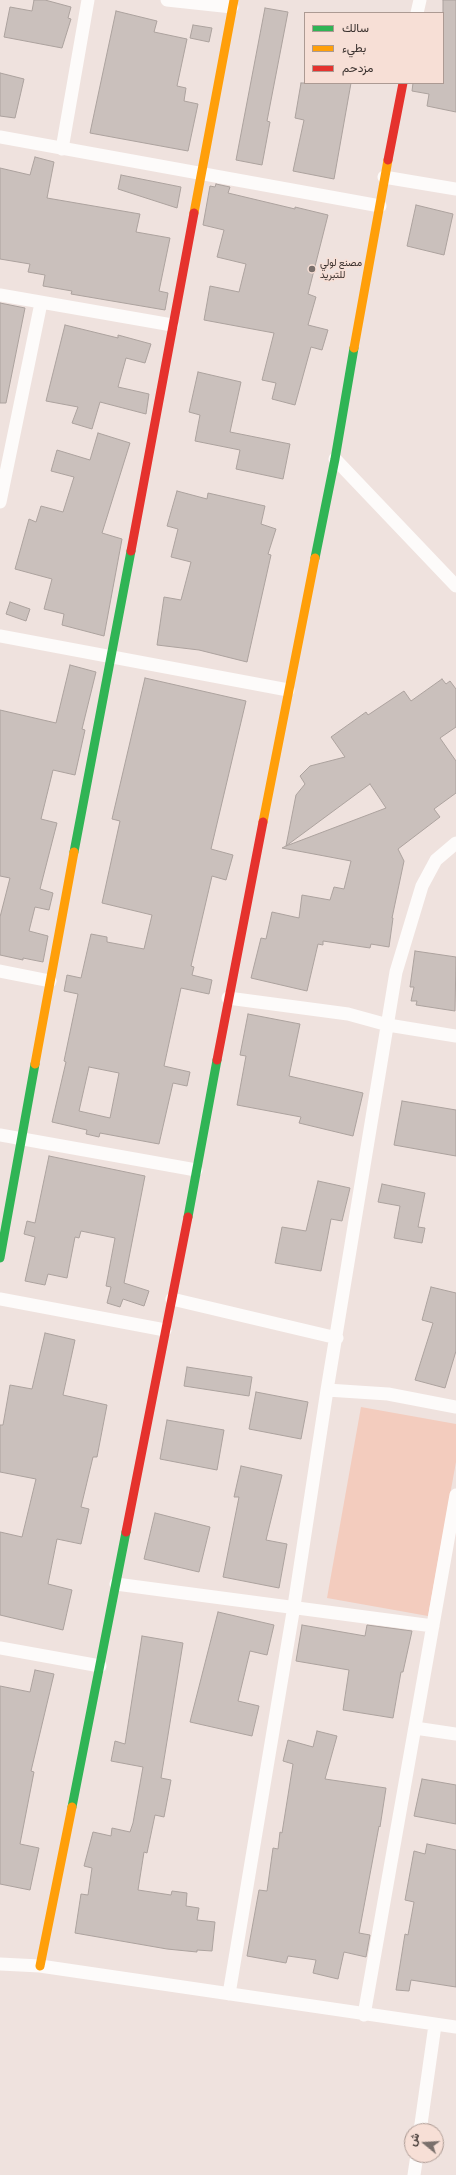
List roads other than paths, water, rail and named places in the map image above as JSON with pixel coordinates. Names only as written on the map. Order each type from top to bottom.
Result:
[{"type":"street","points":[[62,149],[88,0]]},
{"type":"street","points":[[0,1258],[110,657],[233,4],[167,0]]},
{"type":"street","points":[[417,12],[420,0]]},
{"type":"street","points":[[40,1966],[172,1299],[228,998],[288,690],[335,459],[384,177],[403,84]]},
{"type":"street","points":[[0,137],[201,172],[380,206]]},
{"type":"street","points":[[384,177],[456,189]]},
{"type":"street","points":[[0,295],[172,325]]},
{"type":"street","points":[[0,502],[41,303]]},
{"type":"street","points":[[335,459],[456,586]]},
{"type":"street","points":[[0,636],[288,690]]},
{"type":"street","points":[[229,1994],[294,1606],[327,1390],[337,1338],[396,972],[422,886],[436,860],[456,843]]},
{"type":"street","points":[[0,971],[50,981]]},
{"type":"street","points":[[228,998],[348,1014],[388,1025],[456,1036]]},
{"type":"street","points":[[0,1135],[196,1170]]},
{"type":"street","points":[[0,1299],[165,1330]]},
{"type":"street","points":[[172,1299],[337,1338]]},
{"type":"street","points":[[327,1390],[388,1394],[456,1407]]},
{"type":"street","points":[[364,2015],[456,1495]]},
{"type":"street","points":[[116,1584],[294,1606],[433,1626]]},
{"type":"street","points":[[0,1648],[100,1666]]},
{"type":"street","points":[[415,1728],[456,1734]]},
{"type":"street","points":[[0,1964],[40,1966],[364,2015],[456,2027]]},
{"type":"street","points":[[421,2123],[435,2025]]},
{"type":"street","points":[[414,2175],[416,2163]]},
{"type":"place","name":"مصنع لولي للتبريد","points":[[312,269]]}]
